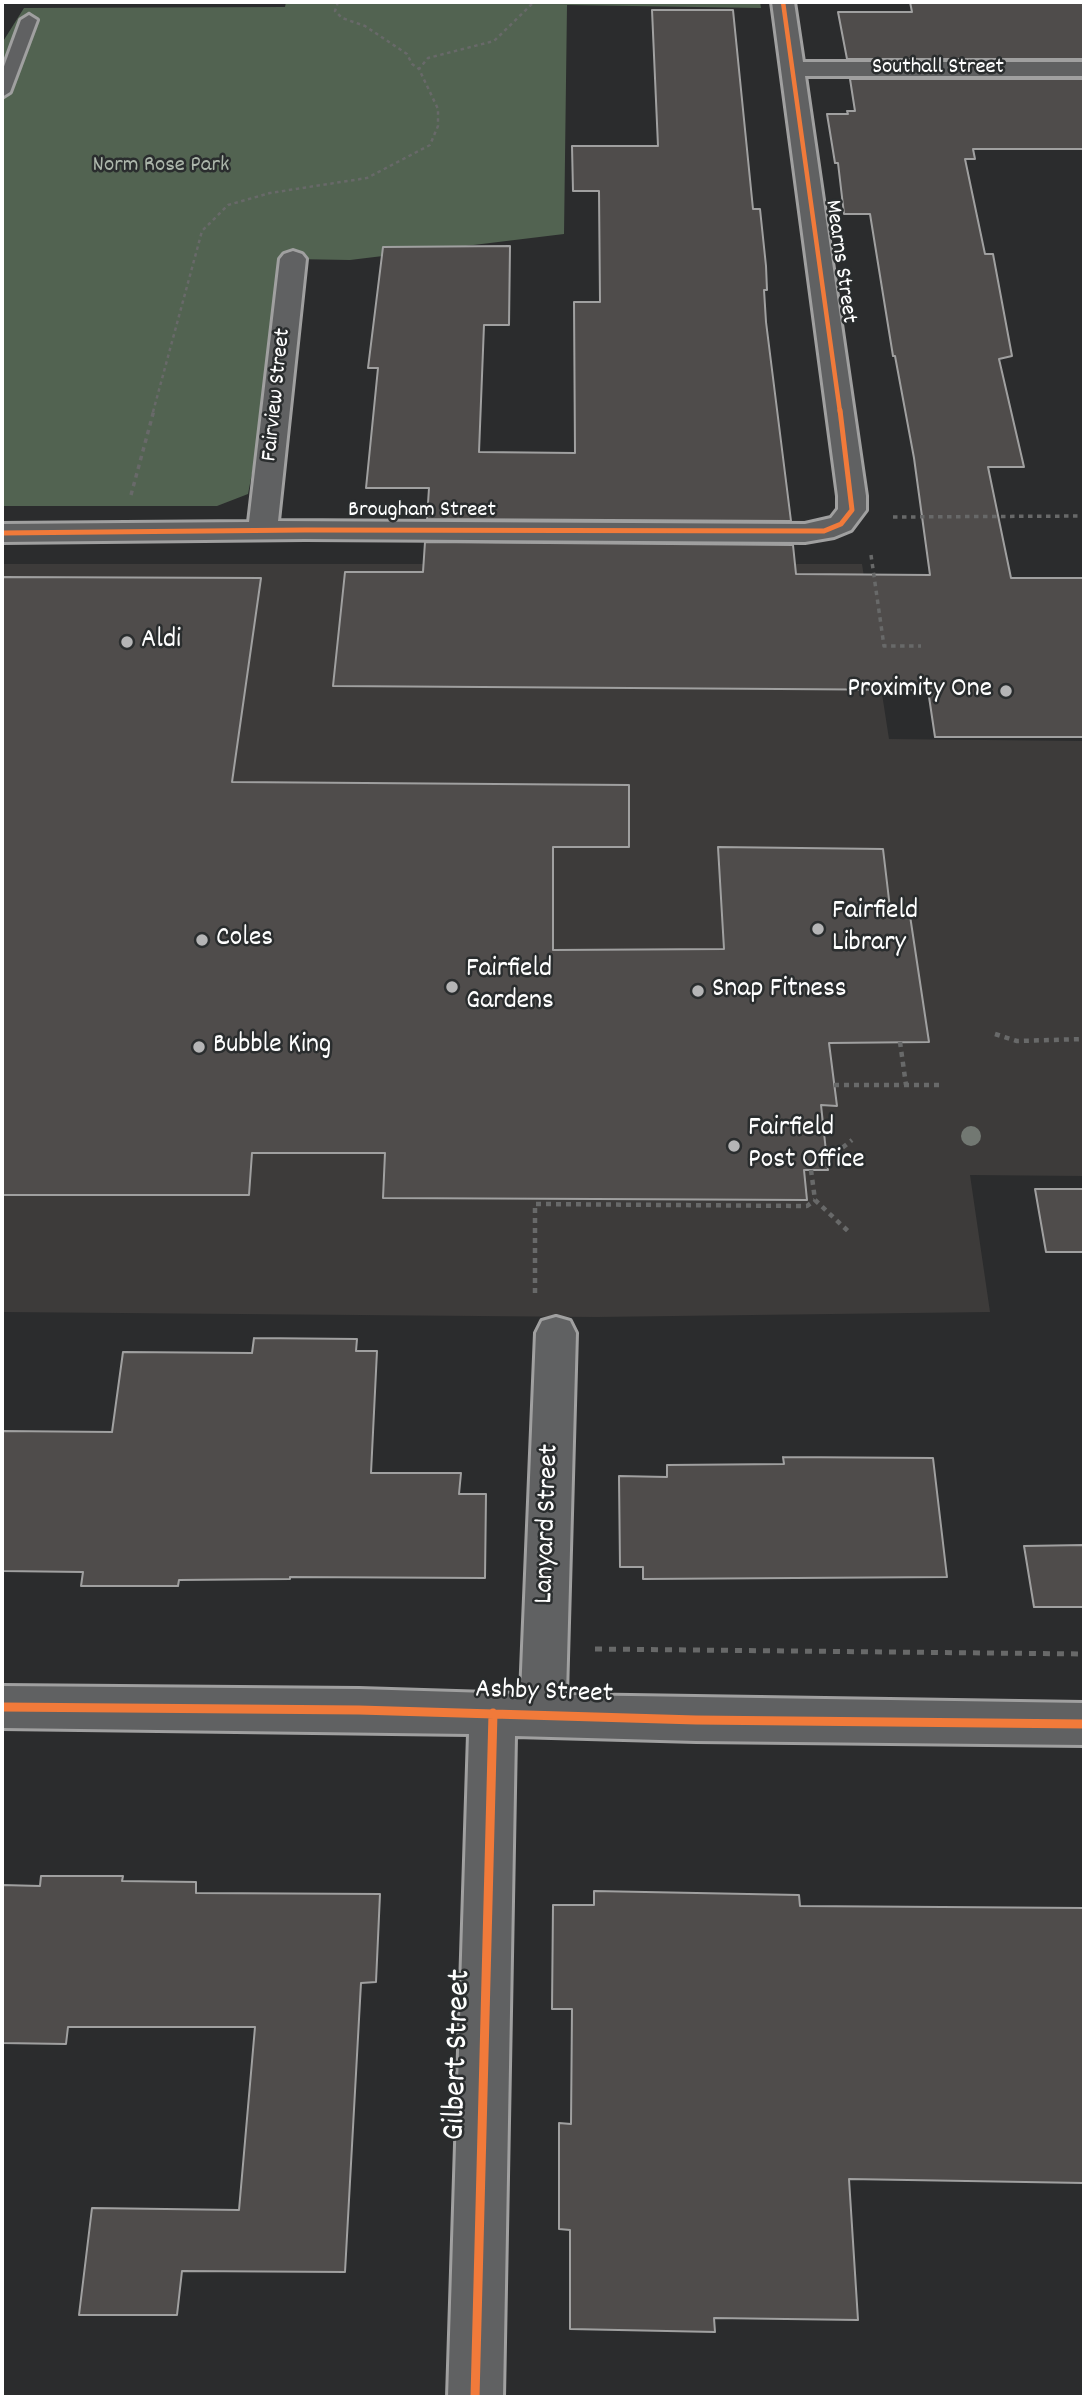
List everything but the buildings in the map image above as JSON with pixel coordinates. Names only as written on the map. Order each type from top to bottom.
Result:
[{"type":"street","name":"Mearns Street","points":[[783,2],[852,496],[852,510],[841,524]]},
{"type":"street","name":"Southall Street","points":[[793,69],[1084,69]]},
{"type":"street","name":"Fairview Street","points":[[262,531],[293,259]]},
{"type":"street","name":"Brougham Street","points":[[2,533],[805,533],[824,531],[841,524]]},
{"type":"street","name":"Lanyard Street","points":[[543,1715],[556,1333]]},
{"type":"street","name":"Ashby Street","points":[[2,1707],[1084,1724]]},
{"type":"street","name":"Gilbert Street","points":[[475,2397],[493,1713]]},
{"type":"lane","points":[[2,92],[29,20]]},
{"type":"path","points":[[338,2],[335,11],[342,18],[365,26],[407,54],[412,64],[419,69]]},
{"type":"path","points":[[893,517],[1084,516]]},
{"type":"path","points":[[871,555],[884,646],[921,646]]},
{"type":"path","points":[[995,1034],[1017,1041],[1084,1039]]},
{"type":"path","points":[[900,1042],[906,1085]]},
{"type":"path","points":[[834,1086],[940,1085]]},
{"type":"path","points":[[827,1160],[852,1140]]},
{"type":"path","points":[[810,1170],[815,1200],[850,1233]]},
{"type":"path","points":[[534,1277],[535,1204],[807,1206],[815,1200]]},
{"type":"path","points":[[588,1649],[1084,1654]]},
{"type":"shaded area","points":[[2,564],[862,564],[889,739],[1084,741],[1084,1176],[970,1175],[990,1312],[596,1317],[2,1312]]},
{"type":"green space","name":"Norm Rose Park","points":[[286,2],[760,2],[761,8],[567,5],[564,234],[350,260],[293,259],[248,494],[217,506],[2,506],[2,43],[24,8],[285,7]]},
{"type":"cycle path","points":[[2,533],[305,530],[805,533],[824,531],[841,524],[852,510],[852,496],[783,2]]},
{"type":"cycle path","points":[[2,1707],[359,1710],[696,1720],[1084,1724]]},
{"type":"cycle path","points":[[475,2397],[493,1713]]},
{"type":"place","name":"Aldi","points":[[127,642]]},
{"type":"place","name":"Proximity One","points":[[1006,691]]},
{"type":"place","name":"Fairfield Library","points":[[818,929]]},
{"type":"place","name":"Coles","points":[[202,940]]},
{"type":"place","name":"Fairfield Gardens","points":[[452,987]]},
{"type":"place","name":"Snap Fitness","points":[[698,991]]},
{"type":"place","name":"Bubble King","points":[[199,1047]]},
{"type":"place","name":"Fairfield Post Office","points":[[734,1146]]}]
